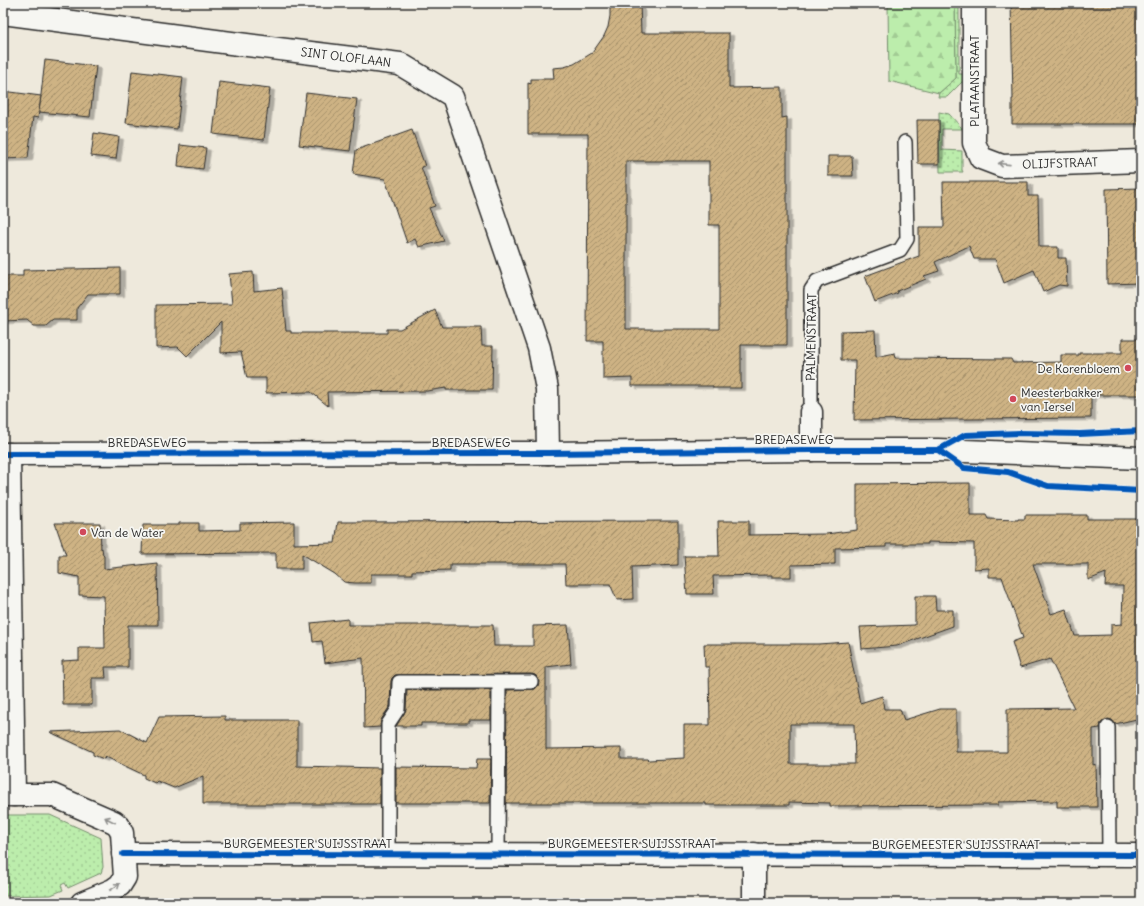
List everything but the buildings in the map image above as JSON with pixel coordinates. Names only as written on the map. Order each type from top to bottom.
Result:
[{"type":"street","name":"PLATAANSTRAAT","points":[[974,3],[974,143],[981,158]]},
{"type":"street","name":"SINT OLOFLAAN","points":[[3,13],[400,64],[453,96],[539,348],[547,389],[548,453]]},
{"type":"street","name":"OLIJFSTRAAT","points":[[981,158],[1002,166],[1141,160]]},
{"type":"street","name":"PALMENSTRAAT","points":[[811,412],[811,450]]},
{"type":"street","name":"BREDASEWEG","points":[[6,454],[548,453],[938,450],[1141,458]]},
{"type":"street","points":[[6,454],[8,795],[52,795],[114,822],[119,826],[122,833],[125,877],[120,885],[113,890],[82,903]]},
{"type":"street","name":"BURGEMEESTER SUIJSSTRAAT","points":[[123,854],[1141,855]]},
{"type":"street","points":[[754,854],[754,903]]},
{"type":"lane","name":"PALMENSTRAAT","points":[[811,412],[811,290],[817,281],[900,250],[907,239],[905,142]]},
{"type":"lane","points":[[388,854],[388,724],[398,709],[399,682],[531,682]]},
{"type":"lane","points":[[498,854],[499,683]]},
{"type":"lane","points":[[1108,727],[1109,855]]},
{"type":"green space","points":[[888,3],[955,3],[956,78],[939,93],[889,81]]},
{"type":"green space","points":[[955,3],[959,3],[959,74],[968,74],[968,76],[947,97],[938,97],[939,93],[956,78]]},
{"type":"green space","points":[[939,112],[949,114],[962,129],[942,129],[942,150],[962,151],[963,172],[940,172]]},
{"type":"green space","points":[[3,815],[50,815],[101,838],[103,867],[101,873],[68,888],[65,883],[61,885],[63,890],[51,895],[3,896]]},
{"type":"cycle path","points":[[3,454],[548,453],[938,450],[965,435],[1020,433],[1080,434],[1141,431]]},
{"type":"cycle path","points":[[938,450],[964,468],[1008,472],[1048,486],[1141,491]]},
{"type":"cycle path","points":[[123,854],[1141,855]]},
{"type":"place","name":"De Korenbloem","points":[[1128,368]]},
{"type":"place","name":"Meesterbakker van Iersel","points":[[1013,399]]},
{"type":"place","name":"Van de Water","points":[[83,532]]}]
